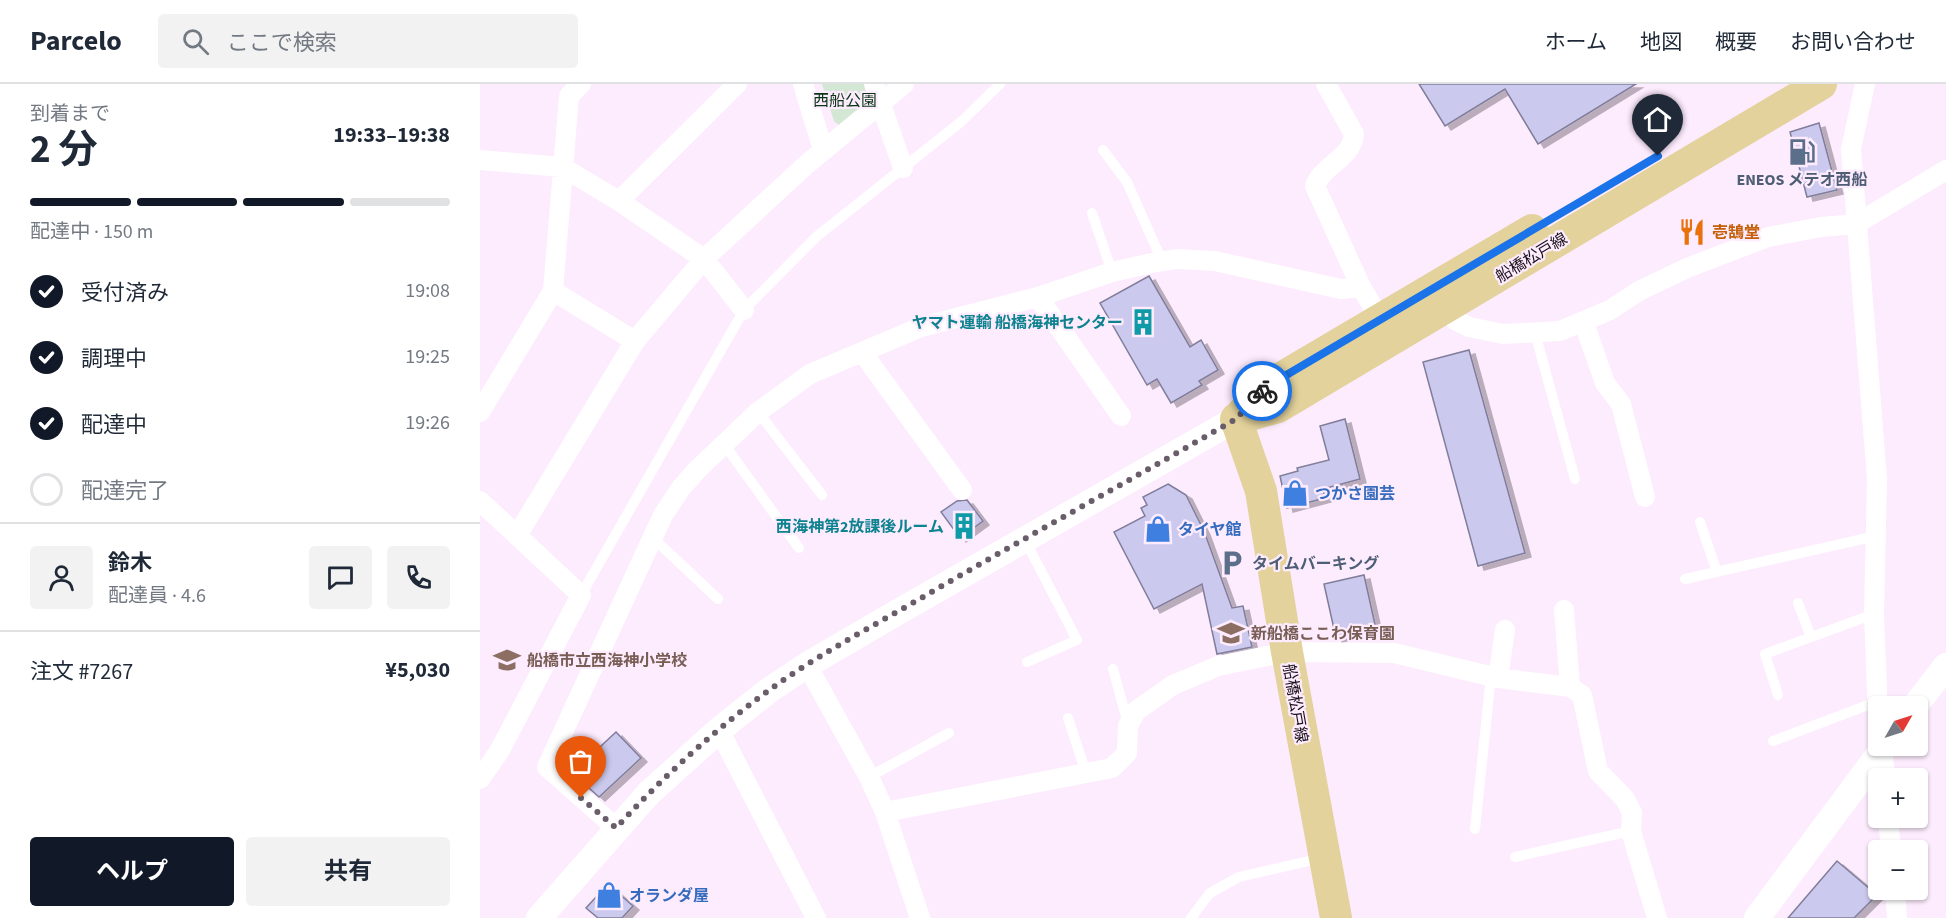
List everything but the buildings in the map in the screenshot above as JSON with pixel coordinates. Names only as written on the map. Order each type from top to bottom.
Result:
[{"type":"main road","name":"船橋松戸線","points":[[1236,419],[1266,387],[1780,84]]},
{"type":"main road","name":"船橋松戸線","points":[[1236,419],[1278,407],[1821,84]]},
{"type":"main road","name":"船橋松戸線","points":[[1236,419],[1261,491],[1287,652],[1336,918]]},
{"type":"street","points":[[480,412],[553,291],[569,96],[581,84]]},
{"type":"street","points":[[619,201],[737,84]]},
{"type":"street","points":[[803,84],[824,150]]},
{"type":"street","points":[[874,84],[903,168]]},
{"type":"street","points":[[518,534],[635,341],[704,259],[824,150],[904,84]]},
{"type":"street","points":[[1326,84],[1354,134],[1353,142],[1347,153],[1319,176],[1315,186],[1361,287],[1380,319]]},
{"type":"street","points":[[1865,84],[1851,149],[1877,480],[1874,614],[1877,696]]},
{"type":"street","points":[[480,160],[562,167],[619,201],[704,259],[744,310]]},
{"type":"street","points":[[1447,306],[1455,320],[1469,327],[1503,334],[1560,332],[1610,310],[1639,291],[1687,268],[1768,237],[1821,227],[1856,224],[1946,170]]},
{"type":"street","points":[[616,828],[547,767],[663,514],[681,488],[724,444],[758,412],[810,374],[921,327],[1038,297],[1112,273],[1162,261],[1177,259],[1215,261],[1341,289],[1361,287]]},
{"type":"street","points":[[553,291],[635,341]]},
{"type":"street","points":[[1038,297],[1121,416]]},
{"type":"street","points":[[1584,323],[1605,383],[1621,404],[1644,497]]},
{"type":"street","points":[[862,352],[962,490]]},
{"type":"street","points":[[539,918],[649,793],[719,730],[768,691],[807,665],[1236,419]]},
{"type":"street","points":[[480,501],[581,595],[500,750],[480,779]]},
{"type":"street","points":[[1564,610],[1570,687]]},
{"type":"street","points":[[1495,677],[1506,630]]},
{"type":"street","points":[[885,812],[1112,768],[1127,753],[1128,726],[1136,711],[1173,686],[1218,666],[1287,652],[1394,653],[1495,677],[1570,687],[1582,695],[1598,771],[1625,799],[1632,813],[1631,831],[1657,918]]},
{"type":"street","points":[[807,665],[869,777],[885,812],[920,918]]},
{"type":"street","points":[[1923,696],[1946,666]]},
{"type":"street","points":[[719,730],[816,918]]},
{"type":"street","points":[[1757,918],[1876,756]]},
{"type":"street","points":[[1896,900],[1897,918]]},
{"type":"lane","points":[[581,595],[744,310],[816,237],[962,121],[1000,84]]},
{"type":"lane","points":[[1103,150],[1127,182],[1162,261]]},
{"type":"lane","points":[[1092,213],[1112,273]]},
{"type":"lane","points":[[1535,333],[1575,479]]},
{"type":"lane","points":[[758,412],[822,495]]},
{"type":"lane","points":[[724,444],[799,548]]},
{"type":"lane","points":[[1700,522],[1717,572]]},
{"type":"lane","points":[[1685,579],[1876,536]]},
{"type":"lane","points":[[652,537],[718,599]]},
{"type":"lane","points":[[1024,539],[1077,640],[1027,663]]},
{"type":"lane","points":[[1798,603],[1811,637]]},
{"type":"lane","points":[[1778,695],[1765,654],[1874,614]]},
{"type":"lane","points":[[1113,669],[1128,726]]},
{"type":"lane","points":[[1475,829],[1495,677]]},
{"type":"lane","points":[[1773,741],[1868,713]]},
{"type":"lane","points":[[1068,718],[1086,773]]},
{"type":"lane","points":[[869,777],[949,733]]},
{"type":"lane","points":[[1515,857],[1631,831]]},
{"type":"lane","points":[[1191,918],[1210,893],[1239,877],[1324,857]]},
{"type":"green space","name":"西船公園","points":[[822,84],[868,84],[869,98],[858,113],[840,126],[834,121]]},
{"type":"way so far","points":[[581,798],[616,828],[680,763],[768,691],[807,665],[898,612],[1236,419],[1262,391]]},
{"type":"place","name":"ENEOS メテオ西船","points":[[1802,152]]},
{"type":"place","name":"壱鵠堂","points":[[1692,232]]},
{"type":"place","name":"ヤマト運輸 船橋海神センター","points":[[1143,322]]},
{"type":"place","name":"つかさ園芸","points":[[1295,493]]},
{"type":"place","name":"西海神第2放課後ルーム","points":[[964,526]]},
{"type":"place","name":"タイヤ館","points":[[1158,529]]},
{"type":"place","name":"タイムバーキング","points":[[1232,563]]},
{"type":"place","name":"新船橋ここわ保育園","points":[[1231,633]]},
{"type":"place","name":"船橋市立西海神小学校","points":[[507,660]]},
{"type":"place","name":"オランダ屋","points":[[609,895]]},
{"type":"route","points":[[1262,391],[1361,330],[1658,156]]}]
